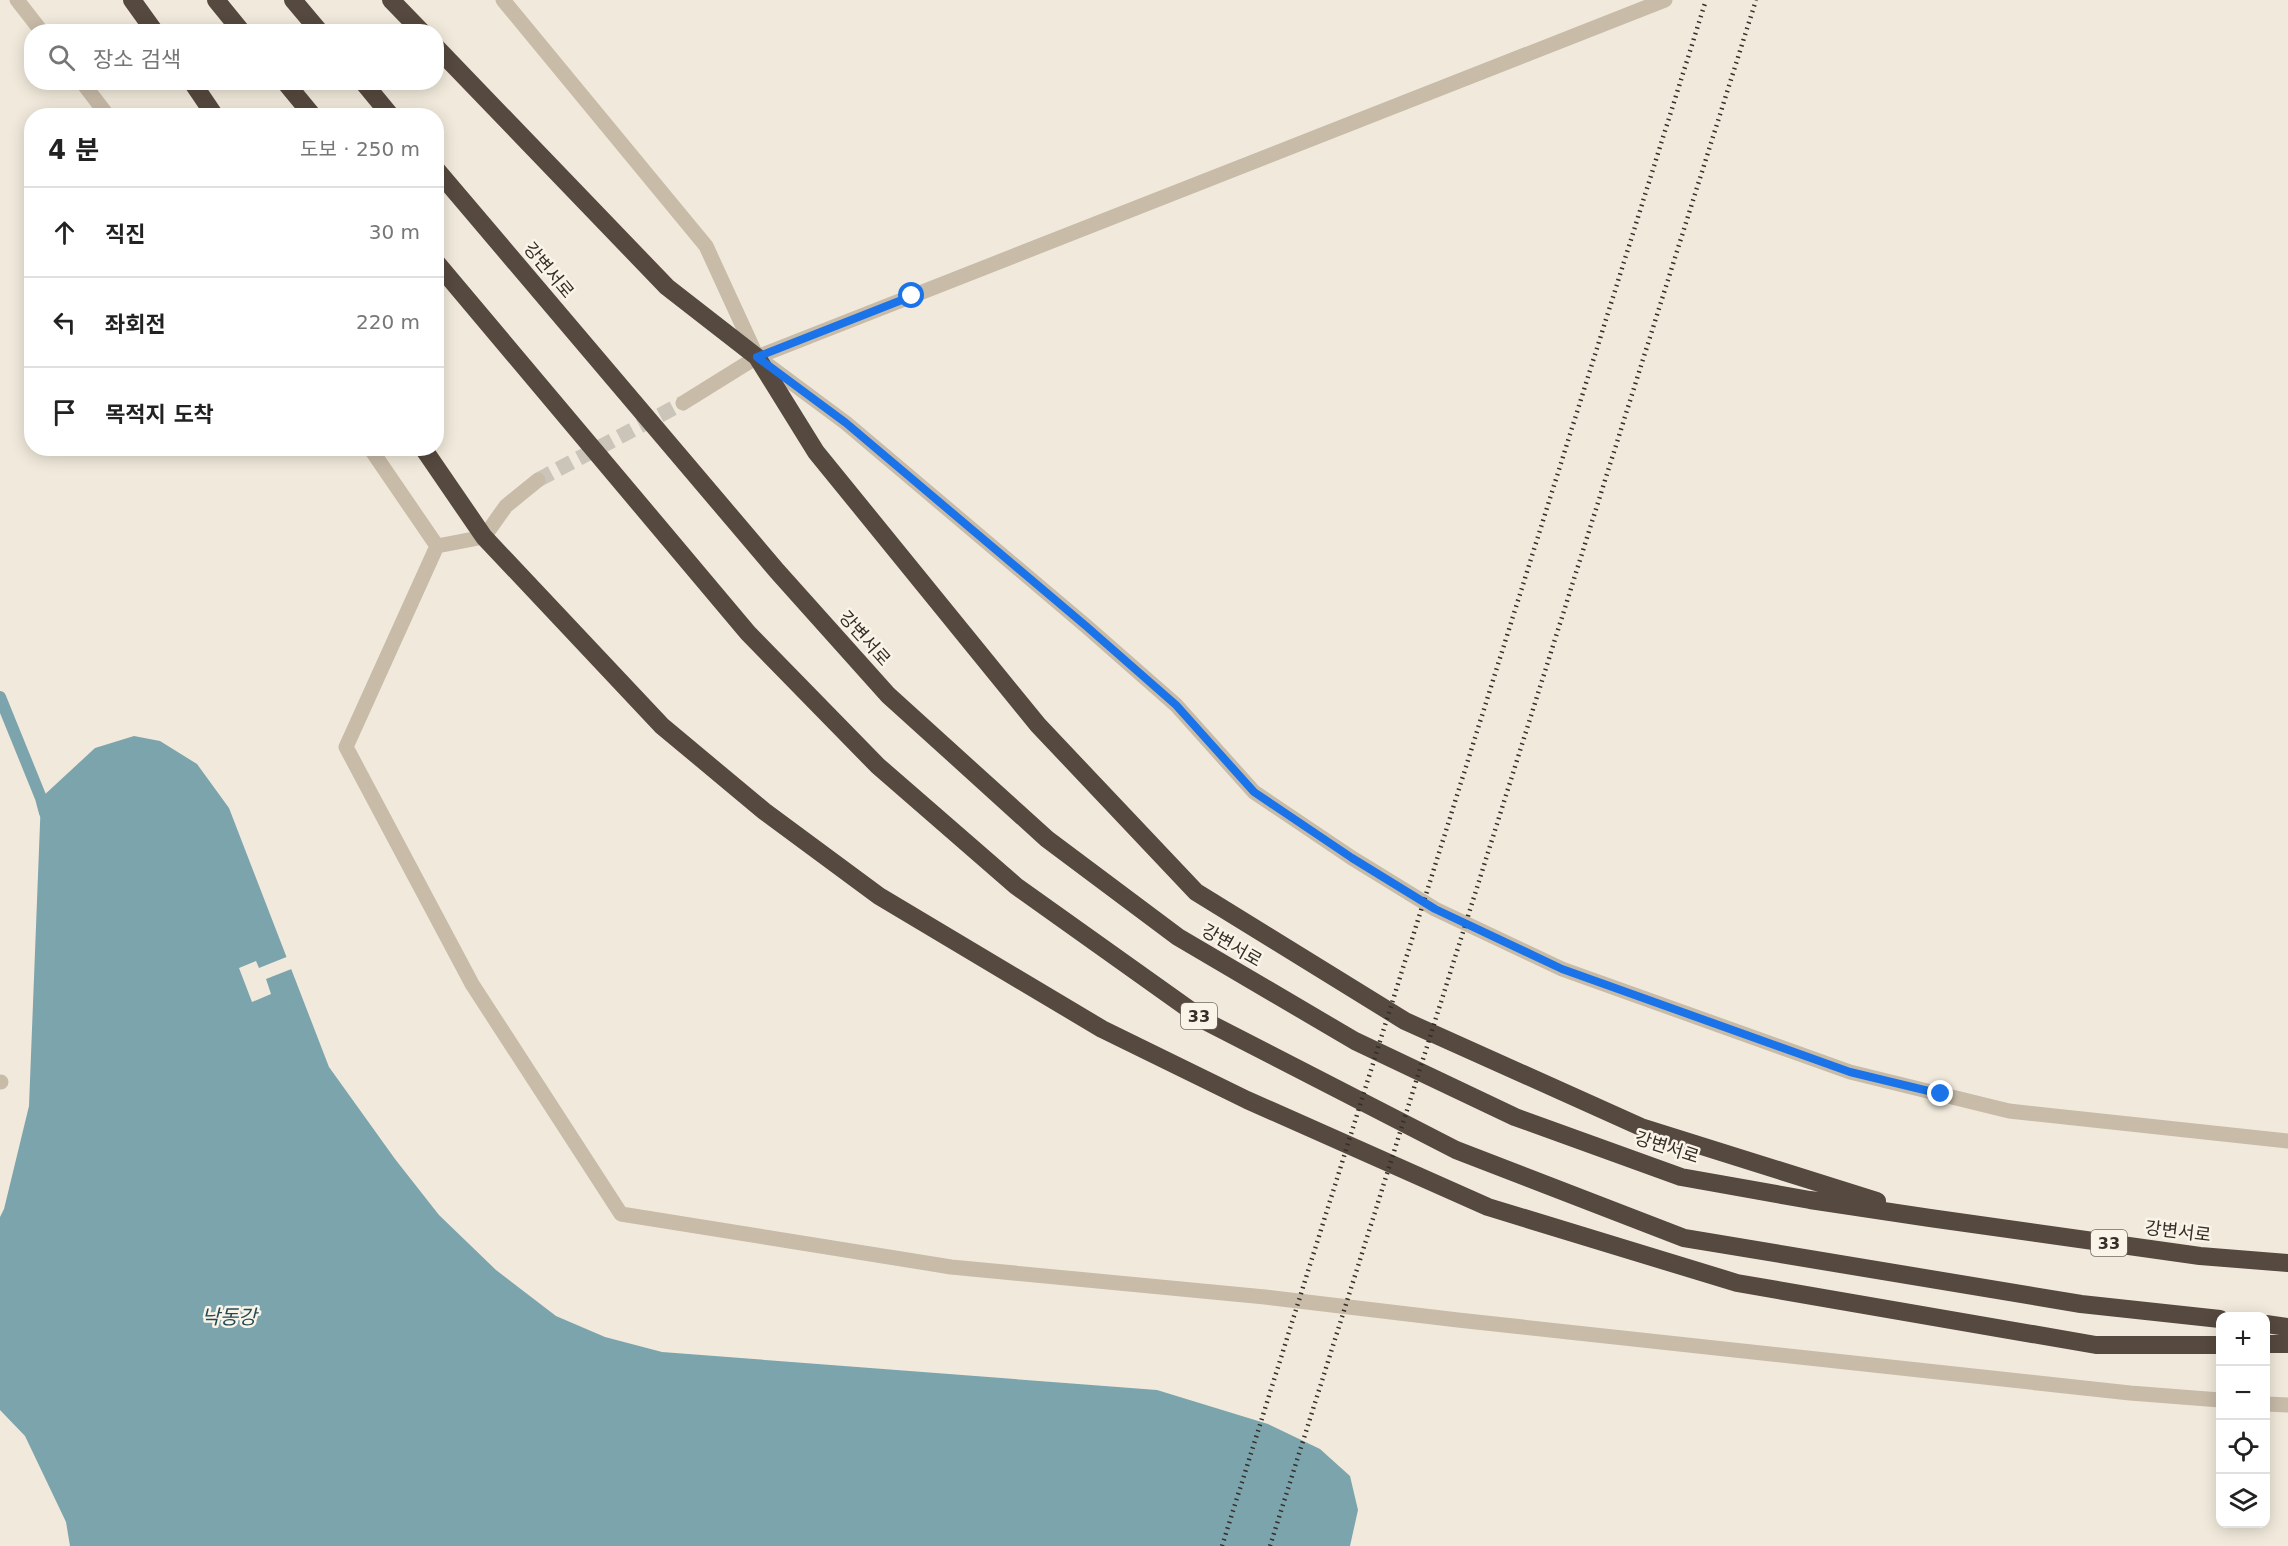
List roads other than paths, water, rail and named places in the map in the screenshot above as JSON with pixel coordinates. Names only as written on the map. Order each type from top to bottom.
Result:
[{"type":"highway","points":[[132,0],[149,24]]},
{"type":"highway","points":[[216,0],[236,24]]},
{"type":"highway","points":[[293,0],[313,24]]},
{"type":"highway","points":[[391,0],[414,24]]},
{"type":"highway","points":[[444,55],[667,287],[757,357],[816,452],[1038,725],[1196,892],[1405,1022],[1641,1127],[1930,1218]]},
{"type":"highway","points":[[197,90],[210,108]]},
{"type":"highway","points":[[292,90],[306,108]]},
{"type":"highway","points":[[370,90],[384,108]]},
{"type":"highway","name":"강변서로","points":[[444,178],[777,572],[888,695],[1047,838],[1178,937],[1355,1041],[1515,1117],[1681,1177],[1930,1218],[2200,1256],[2288,1263]]},
{"type":"highway","name":"33","points":[[444,272],[748,633],[878,766],[1016,886],[1207,1022],[1456,1150],[1684,1238],[2081,1304],[2216,1319]]},
{"type":"highway","points":[[428,456],[484,537],[662,726],[764,811],[879,896],[1102,1029],[1246,1100],[1488,1207],[1737,1283],[2096,1345],[2216,1345]]},
{"type":"highway","points":[[2270,1325],[2288,1327]]},
{"type":"highway","points":[[2270,1344],[2288,1344]]},
{"type":"street","points":[[17,0],[36,24]]},
{"type":"street","points":[[503,0],[706,246],[757,357],[846,423],[1086,626],[1176,705],[1254,792],[1352,858],[1435,909],[1562,969],[1850,1072],[2009,1111],[2288,1141]]},
{"type":"street","points":[[683,403],[757,357],[1665,0]]},
{"type":"street","points":[[88,90],[102,108]]},
{"type":"street","points":[[375,456],[437,546]]},
{"type":"street","points":[[437,546],[484,537],[506,506],[538,480]]},
{"type":"street","points":[[437,546],[346,747],[471,984],[621,1214],[951,1267],[1265,1297],[1470,1321],[2216,1400]]},
{"type":"street","points":[[2270,1404],[2288,1406]]},
{"type":"water","name":"낙동강","points":[[134,736],[160,741],[197,764],[229,808],[329,1067],[395,1159],[439,1215],[496,1270],[556,1316],[605,1337],[662,1352],[1157,1390],[1268,1424],[1320,1449],[1350,1476],[1358,1510],[1350,1546],[70,1546],[66,1522],[25,1436],[0,1410],[0,1217],[4,1209],[29,1106],[41,798],[95,748]]},
{"type":"waterway","points":[[0,697],[45,813]]},
{"type":"tunnel","points":[[538,480],[683,403]]},
{"type":"railway","points":[[1222,1546],[1706,0]]},
{"type":"railway","points":[[1270,1546],[1756,0]]}]
